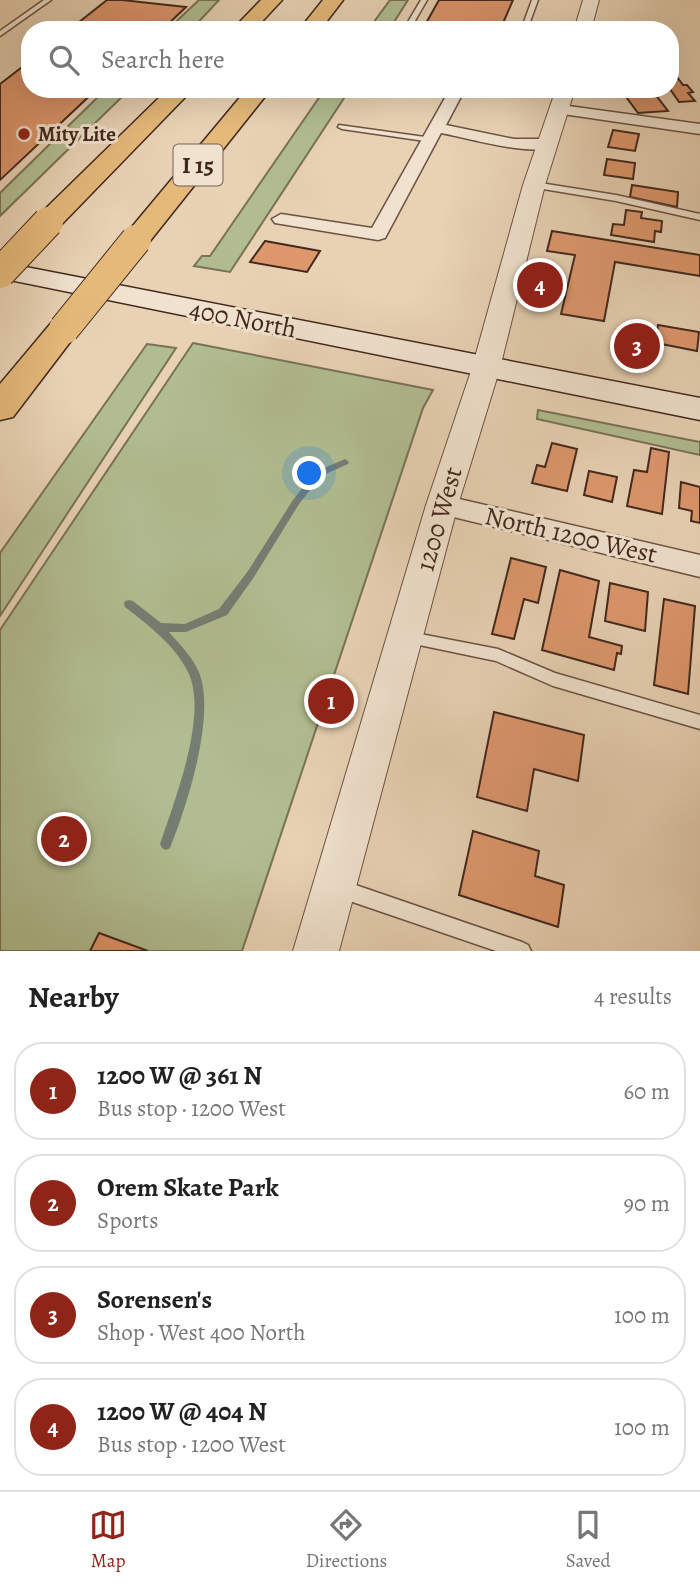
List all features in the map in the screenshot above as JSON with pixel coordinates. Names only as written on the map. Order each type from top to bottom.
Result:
[{"type":"highway","points":[[252,21],[272,0]]},
{"type":"highway","points":[[316,21],[333,0]]},
{"type":"highway","name":"I 15","points":[[0,272],[173,98]]},
{"type":"highway","name":"I 15","points":[[0,408],[253,98]]},
{"type":"main road","name":"400 North","points":[[0,272],[700,409]]},
{"type":"street","points":[[585,21],[591,0]]},
{"type":"street","points":[[281,219],[378,234],[453,98]]},
{"type":"street","name":"1200 West","points":[[316,951],[442,505],[486,368],[534,184],[541,143],[561,110],[564,98]]},
{"type":"street","points":[[561,110],[700,130]]},
{"type":"street","points":[[435,134],[467,133],[479,139],[520,145],[541,143]]},
{"type":"street","name":"North 1200 West","points":[[442,505],[700,566]]},
{"type":"lane","points":[[0,34],[48,0]]},
{"type":"lane","points":[[412,21],[424,0]]},
{"type":"lane","points":[[527,21],[535,0]]},
{"type":"lane","points":[[342,127],[435,134]]},
{"type":"lane","points":[[534,184],[700,217]]},
{"type":"lane","points":[[405,637],[498,655],[553,679],[700,722]]},
{"type":"lane","points":[[334,886],[522,951]]},
{"type":"green space","points":[[199,0],[219,0],[199,21],[177,21]]},
{"type":"green space","points":[[390,0],[408,0],[395,21],[375,21]]},
{"type":"green space","points":[[97,98],[121,98],[0,216],[0,193]]},
{"type":"green space","points":[[319,98],[344,98],[230,272],[194,266],[202,256],[210,256]]},
{"type":"green space","points":[[193,343],[433,390],[423,408],[242,951],[0,951],[0,630]]},
{"type":"green space","points":[[147,344],[176,348],[0,616],[0,553]]},
{"type":"green space","points":[[538,410],[700,442],[700,455],[537,419]]},
{"type":"building","points":[[107,0],[186,7],[171,21],[80,21]]},
{"type":"building","points":[[439,0],[513,0],[504,21],[427,21]]},
{"type":"building","name":"Mity Lite","points":[[21,68],[21,98],[87,98],[0,180],[0,84]]},
{"type":"building","points":[[679,80],[693,92],[688,93],[695,101],[679,102],[676,98],[679,98]]},
{"type":"building","points":[[627,98],[658,98],[668,111],[638,113]]},
{"type":"building","points":[[613,130],[639,134],[635,151],[608,147]]},
{"type":"building","points":[[607,159],[635,163],[633,179],[604,175]]},
{"type":"building","points":[[632,185],[678,192],[677,207],[630,197]]},
{"type":"building","points":[[626,210],[642,212],[641,218],[662,221],[661,232],[655,231],[654,242],[611,235],[613,224],[624,225]]},
{"type":"building","points":[[552,231],[700,255],[700,276],[615,262],[604,321],[561,314],[575,255],[547,251]]},
{"type":"building","points":[[265,241],[320,251],[307,272],[250,262]]},
{"type":"building","points":[[658,325],[699,332],[697,351],[656,343]]},
{"type":"building","points":[[552,443],[577,449],[567,491],[532,483],[537,465],[545,467]]},
{"type":"building","points":[[651,448],[669,452],[662,514],[627,506],[634,470],[647,472]]},
{"type":"building","points":[[589,471],[617,477],[612,502],[584,495]]},
{"type":"building","points":[[681,482],[700,487],[700,523],[691,521],[692,511],[679,508]]},
{"type":"building","points":[[511,558],[546,567],[538,603],[524,599],[514,639],[492,634]]},
{"type":"building","points":[[560,570],[599,581],[589,637],[622,646],[621,654],[617,653],[614,670],[542,650]]},
{"type":"building","points":[[610,583],[648,592],[645,631],[605,621]]},
{"type":"building","points":[[664,599],[695,606],[688,694],[654,685]]},
{"type":"building","points":[[494,712],[584,735],[578,781],[534,769],[527,811],[477,797]]},
{"type":"building","points":[[473,831],[539,851],[535,876],[564,885],[558,927],[459,895]]},
{"type":"building","points":[[99,933],[148,951],[90,951]]},
{"type":"waterway","points":[[159,627],[186,628],[223,612],[251,574],[296,502],[318,474],[345,462]]},
{"type":"waterway","points":[[129,604],[159,627]]},
{"type":"waterway","points":[[159,627],[192,669],[199,693],[197,736],[192,760],[166,844]]},
{"type":"place","name":"Mity Lite","points":[[24,134]]},
{"type":"place","name":"1200 W @ 404 N","points":[[540,285]]},
{"type":"place","name":"Sorensen's","points":[[637,346]]},
{"type":"place","name":"1200 W @ 361 N","points":[[331,701]]},
{"type":"place","name":"Orem Skate Park","points":[[64,839]]}]
